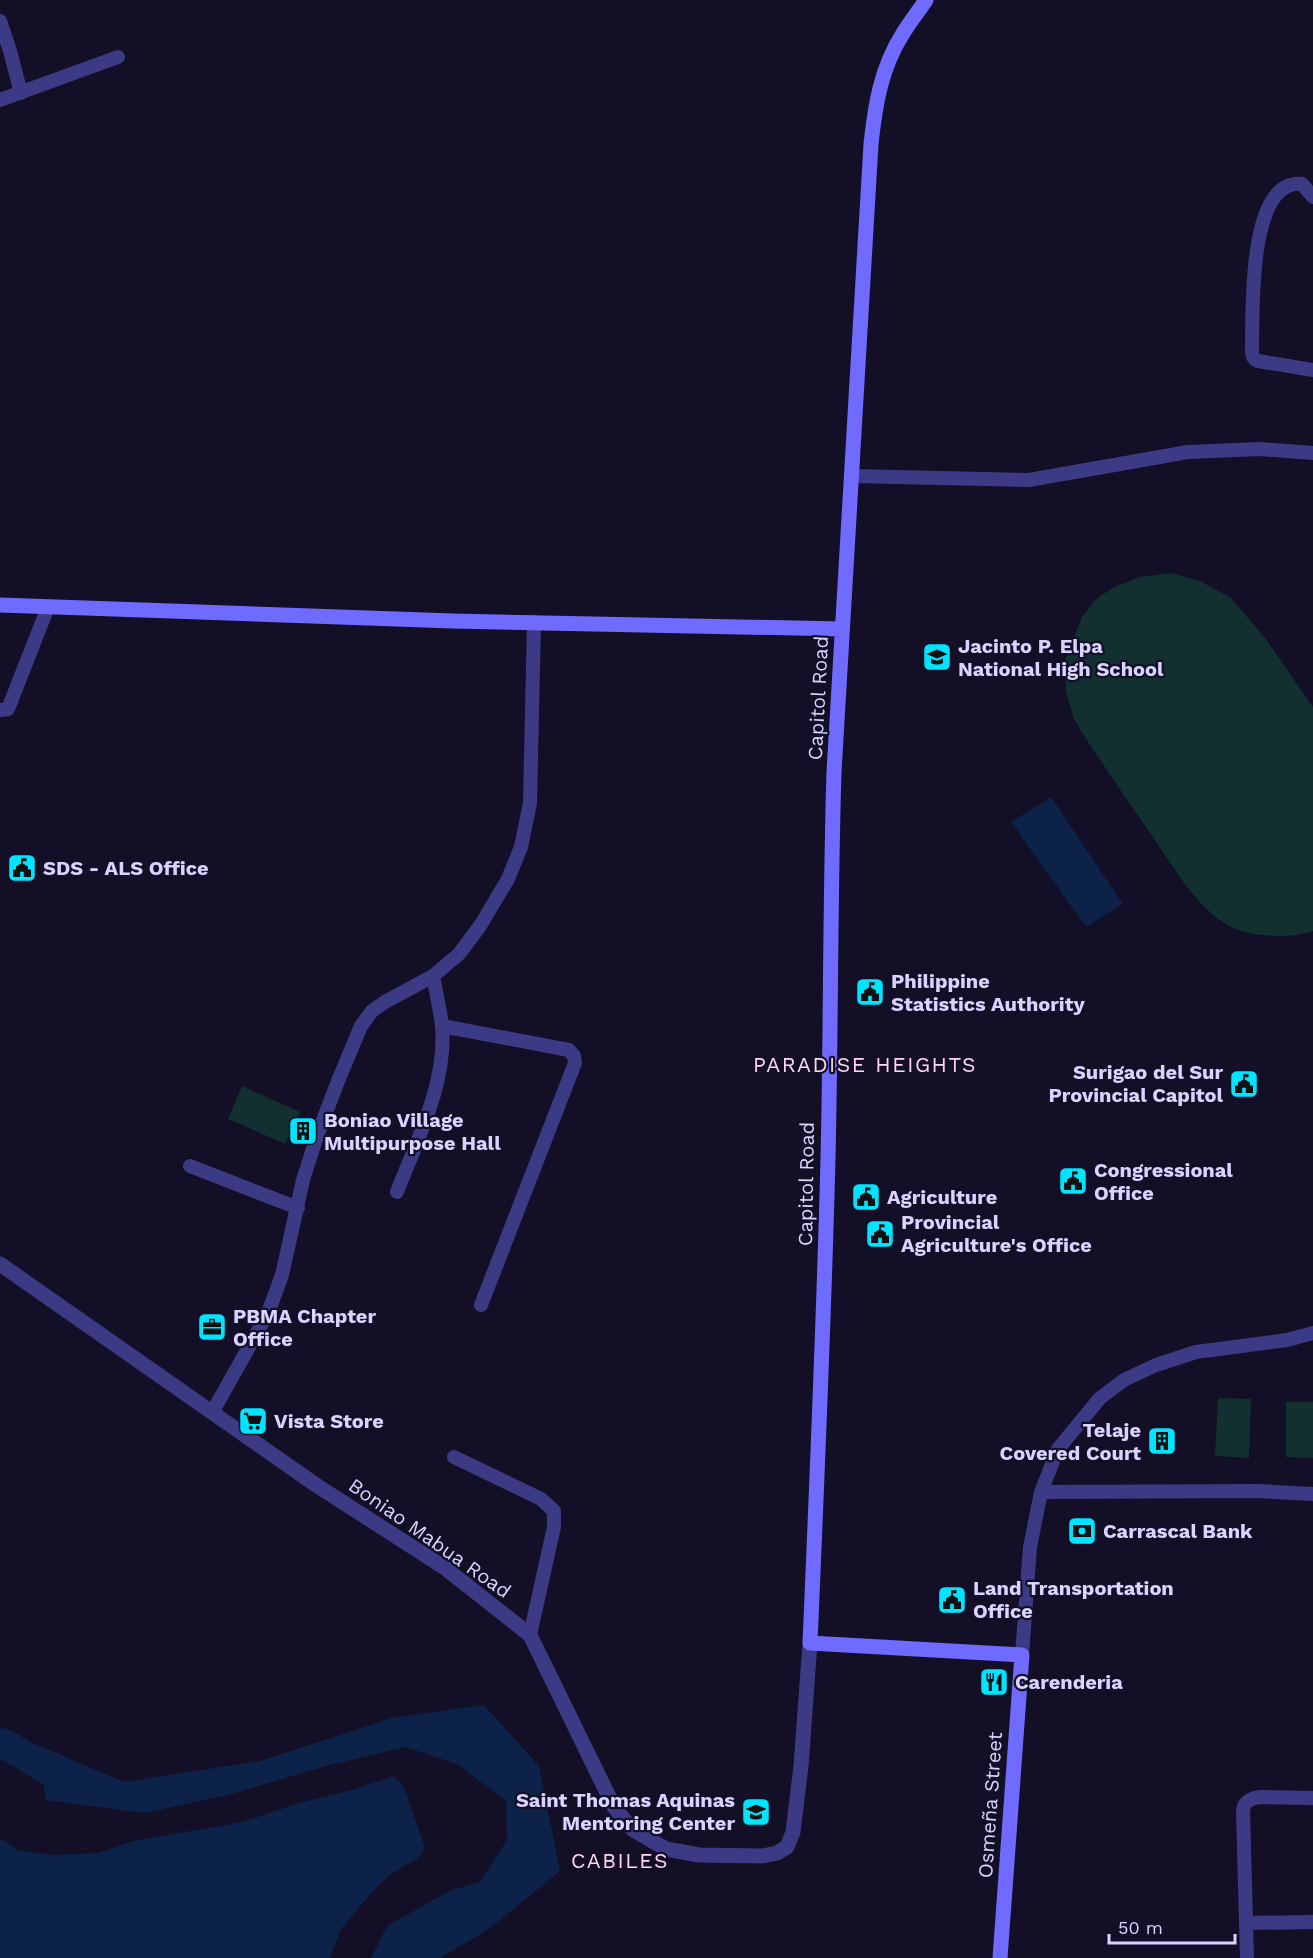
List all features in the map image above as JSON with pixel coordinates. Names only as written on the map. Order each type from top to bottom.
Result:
[{"type":"main road","name":"Capitol Road","points":[[810,1643],[824,1308],[831,868],[842,629],[871,144],[875,104],[886,68],[900,37],[926,0]]},
{"type":"main road","points":[[0,605],[842,629]]},
{"type":"main road","points":[[810,1643],[1022,1655]]},
{"type":"main road","name":"Osmeña Street","points":[[1000,1958],[1022,1655]]},
{"type":"street","points":[[0,21],[21,93]]},
{"type":"street","points":[[0,100],[118,57]]},
{"type":"street","points":[[1313,197],[1302,184],[1293,183],[1279,190],[1262,225],[1254,258],[1252,349],[1252,355],[1258,361],[1313,370]]},
{"type":"street","points":[[851,476],[1029,480],[1188,452],[1260,449],[1313,453]]},
{"type":"street","points":[[0,710],[8,708],[48,607]]},
{"type":"street","points":[[213,1412],[268,1313],[282,1275],[303,1180],[317,1136],[361,1026],[372,1011],[433,976],[459,954],[480,926],[508,879],[521,847],[530,803],[534,622]]},
{"type":"street","points":[[397,1192],[435,1089],[441,1063],[442,1026],[433,976]]},
{"type":"street","points":[[442,1026],[569,1050],[574,1056],[575,1063],[481,1305]]},
{"type":"street","points":[[190,1166],[298,1208]]},
{"type":"street","name":"Boniao Mabua Road","points":[[0,1264],[316,1485],[445,1568],[530,1635],[614,1807],[632,1829],[666,1849],[699,1855],[763,1856],[777,1853],[787,1847],[793,1832],[801,1766],[810,1643]]},
{"type":"street","points":[[1022,1655],[1030,1547],[1041,1492],[1058,1449],[1100,1398],[1124,1380],[1156,1365],[1196,1352],[1287,1340],[1313,1333]]},
{"type":"street","points":[[454,1457],[541,1499],[554,1511],[554,1527],[530,1635]]},
{"type":"street","points":[[1041,1492],[1258,1491],[1313,1494]]},
{"type":"street","points":[[1247,1958],[1243,1811],[1245,1804],[1253,1798],[1260,1797],[1313,1798]]},
{"type":"street","points":[[1246,1923],[1313,1922]]},
{"type":"green space","points":[[1171,573],[1200,581],[1231,598],[1265,638],[1313,707],[1313,931],[1283,936],[1261,935],[1231,927],[1218,919],[1196,898],[1176,872],[1074,719],[1066,692],[1065,660],[1082,617],[1094,601],[1112,588],[1140,577]]},
{"type":"green space","points":[[242,1086],[300,1112],[285,1144],[228,1119]]},
{"type":"green space","points":[[1218,1398],[1251,1399],[1249,1458],[1215,1456]]},
{"type":"green space","points":[[1286,1402],[1313,1402],[1313,1458],[1286,1457]]},
{"type":"water","points":[[1051,797],[1123,904],[1086,927],[1011,822]]},
{"type":"water","points":[[484,1705],[539,1766],[560,1871],[489,1929],[440,1958],[371,1958],[387,1926],[449,1891],[480,1882],[507,1840],[506,1801],[457,1764],[405,1747],[326,1766],[228,1795],[144,1813],[46,1800],[38,1745],[124,1782],[260,1761],[392,1718]]},
{"type":"water","points":[[394,1776],[404,1788],[425,1847],[418,1858],[391,1874],[373,1891],[341,1929],[330,1958],[0,1958],[0,1838],[18,1850],[52,1855],[98,1853],[133,1841],[243,1822],[299,1803],[352,1790]]},
{"type":"waterway","points":[[0,1743],[75,1786]]},
{"type":"place","name":"Jacinto P. Elpa National High School","points":[[937,657]]},
{"type":"place","name":"SDS - ALS Office","points":[[22,868]]},
{"type":"place","name":"Philippine Statistics Authority","points":[[870,992]]},
{"type":"place","name":"Surigao del Sur Provincial Capitol","points":[[1244,1084]]},
{"type":"place","name":"Boniao Village Multipurpose Hall","points":[[303,1131]]},
{"type":"place","name":"Congressional Office","points":[[1073,1181]]},
{"type":"place","name":"Agriculture","points":[[866,1197]]},
{"type":"place","name":"Provincial Agriculture's Office","points":[[880,1234]]},
{"type":"place","name":"PBMA Chapter Office","points":[[212,1327]]},
{"type":"place","name":"Vista Store","points":[[253,1421]]},
{"type":"place","name":"Telaje Covered Court","points":[[1162,1441]]},
{"type":"place","name":"Carrascal Bank","points":[[1082,1531]]},
{"type":"place","name":"Land Transportation Office","points":[[952,1600]]},
{"type":"place","name":"Carenderia","points":[[994,1682]]},
{"type":"place","name":"Saint Thomas Aquinas Mentoring Center","points":[[756,1812]]},
{"type":"district","name":"PARADISE HEIGHTS","points":[[865,1064]]},
{"type":"district","name":"CABILES","points":[[620,1860]]}]
